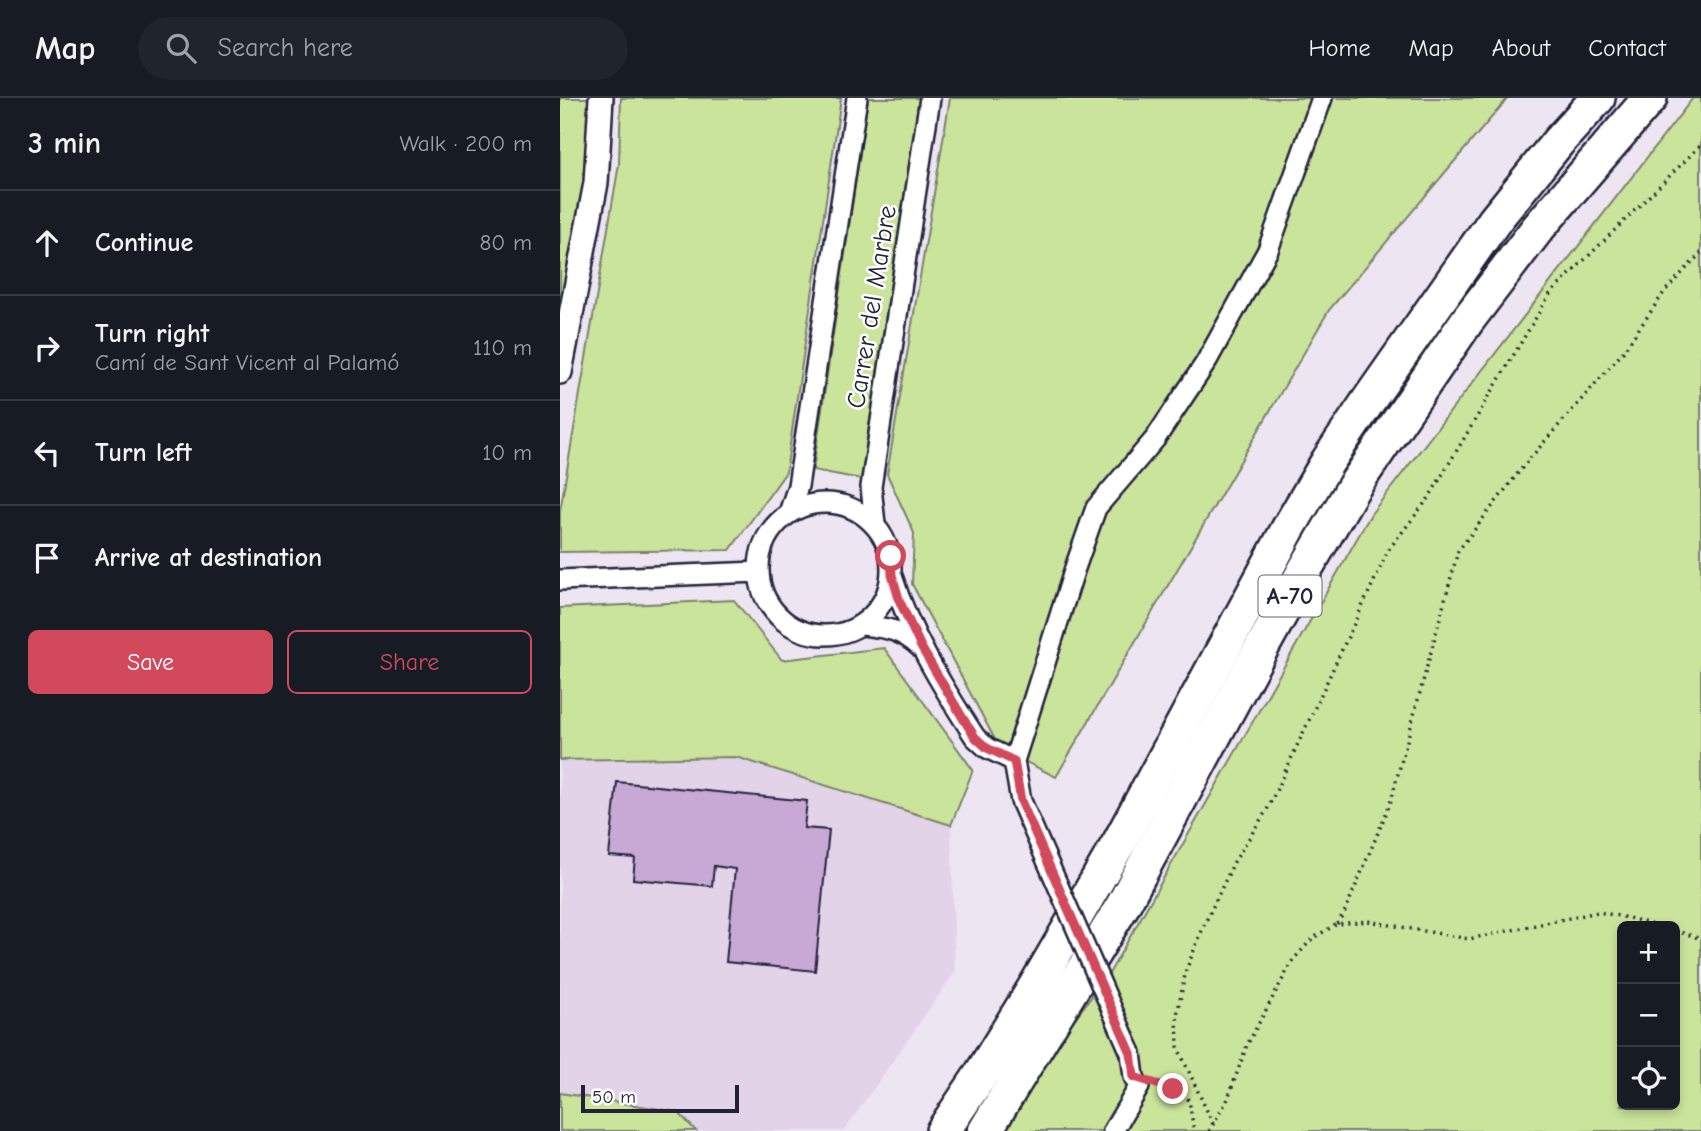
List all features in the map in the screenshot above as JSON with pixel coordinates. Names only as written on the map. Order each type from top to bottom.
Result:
[{"type":"highway","name":"A-70","points":[[943,1131],[1028,998],[1120,841],[1288,529],[1328,461],[1495,220],[1598,98]]},
{"type":"highway","name":"A-70","points":[[985,1131],[1124,905],[1261,649],[1353,488],[1467,321],[1522,248],[1650,98]]},
{"type":"street","points":[[560,372],[596,183],[601,98]]},
{"type":"street","name":"Carrer del Marbre","points":[[789,513],[799,486],[857,98]]},
{"type":"street","name":"Carrer del Marbre","points":[[875,524],[871,488],[930,98]]},
{"type":"street","points":[[1113,1131],[1139,1087],[1134,1077],[1131,1053],[1021,801],[1014,761],[1096,508],[1155,439],[1205,363],[1268,250],[1322,98]]},
{"type":"street","points":[[892,575],[889,590],[873,616],[861,625],[835,635],[807,633],[782,621],[765,599],[758,572],[761,548],[772,528],[789,513],[806,505],[825,502],[860,512],[875,524],[885,539],[900,602],[921,647],[975,737],[987,748],[1014,761]]},
{"type":"street","points":[[560,580],[758,572]]},
{"type":"street","points":[[861,625],[890,628],[910,637],[921,647]]},
{"type":"path","points":[[1213,1124],[1178,1048],[1177,1015],[1186,970],[1234,862],[1268,808],[1388,548],[1428,499],[1550,294],[1701,145]]},
{"type":"path","points":[[1337,924],[1346,909],[1390,804],[1458,551],[1525,464],[1623,352],[1665,292],[1701,253]]},
{"type":"path","points":[[1209,1131],[1227,1101],[1247,1045],[1293,960],[1313,938],[1337,924],[1368,921],[1469,939],[1598,912],[1640,921]]},
{"type":"path","points":[[1680,932],[1701,940]]},
{"type":"path","points":[[1134,1077],[1173,1089],[1189,1100],[1194,1131]]},
{"type":"shaded area","points":[[736,757],[951,825],[955,972],[844,1131],[696,1131],[678,1112],[560,1093],[560,760]]},
{"type":"green space","points":[[560,98],[592,98],[590,190],[560,332]]},
{"type":"green space","points":[[621,98],[841,98],[786,472],[730,550],[560,552],[560,511],[619,164]]},
{"type":"green space","points":[[868,98],[919,98],[861,479],[813,470]]},
{"type":"green space","points":[[950,98],[1508,98],[1329,310],[1056,777],[1000,749],[912,584],[914,533],[887,474]]},
{"type":"green space","points":[[1693,98],[1701,98],[1701,1131],[990,1131],[1110,972],[1371,514]]},
{"type":"green space","points":[[734,600],[782,660],[884,648],[973,770],[951,825],[736,757],[560,760],[560,608]]},
{"type":"green space","points":[[560,1093],[678,1112],[696,1131],[560,1131]]},
{"type":"building","points":[[617,782],[807,801],[804,828],[829,830],[815,971],[726,962],[735,869],[714,866],[712,886],[633,879],[635,858],[609,856]]},
{"type":"route","points":[[891,556],[892,575],[900,602],[921,647],[964,720],[975,737],[987,748],[1014,761],[1021,801],[1131,1053],[1134,1077],[1173,1089]]}]
